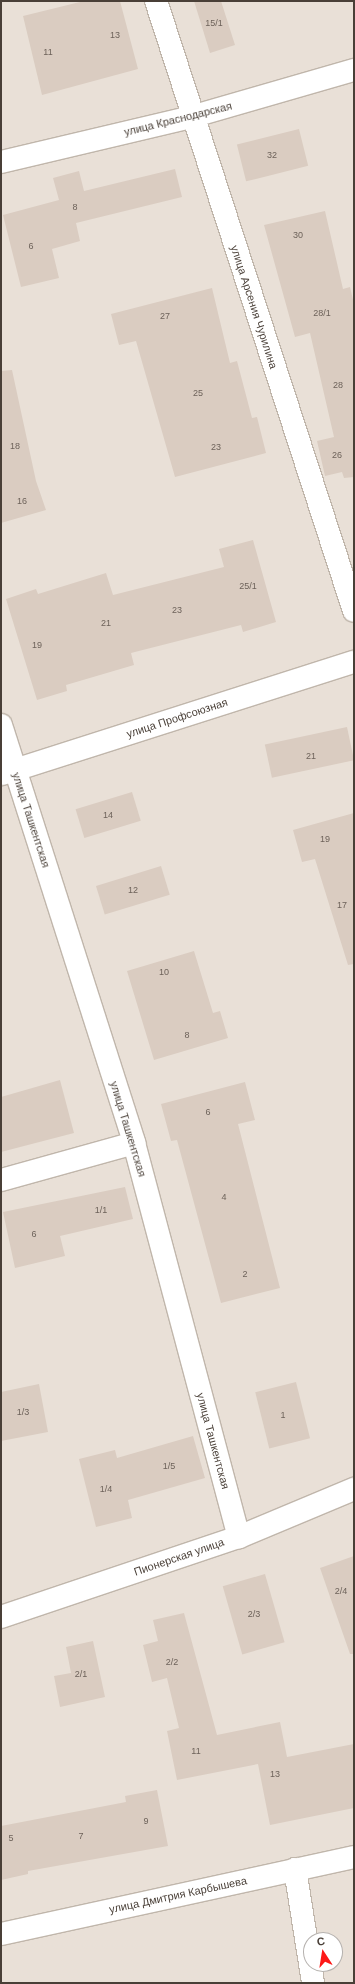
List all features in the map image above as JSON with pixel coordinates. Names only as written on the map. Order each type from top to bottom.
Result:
[{"type":"street","name":"улица Арсения Чурилина","points":[[156,1],[191,117],[354,611]]},
{"type":"street","name":"улица Краснодарская","points":[[1,162],[191,117],[354,70]]},
{"type":"street","name":"улица Профсоюзная","points":[[8,772],[354,662]]},
{"type":"street","name":"улица Ташкентская","points":[[1,725],[8,772],[134,1143],[239,1537]]},
{"type":"street","points":[[1,1180],[134,1143]]},
{"type":"street","name":"Пионерская улица","points":[[1,1617],[239,1537],[354,1489]]},
{"type":"street","name":"улица Дмитрия Карбышева","points":[[1,1934],[354,1856]]},
{"type":"street","points":[[295,1869],[313,1983]]},
{"type":"shaded area","points":[[1,1],[354,1],[354,1983],[1,1983]]},
{"type":"building","points":[[84,1],[120,1],[138,69],[42,95],[23,16]]},
{"type":"building","points":[[194,1],[221,1],[235,45],[210,53]]},
{"type":"building","points":[[299,129],[308,166],[246,181],[237,144]]},
{"type":"building","points":[[175,169],[182,197],[76,223],[80,241],[52,249],[59,278],[21,287],[3,215],[59,200],[53,178],[79,171],[84,191]]},
{"type":"building","points":[[325,211],[343,289],[350,287],[354,304],[354,477],[344,478],[342,472],[325,476],[317,441],[334,437],[310,333],[295,337],[264,225]]},
{"type":"building","points":[[212,288],[230,363],[237,361],[252,418],[257,417],[266,453],[175,477],[136,341],[119,345],[111,314]]},
{"type":"building","points":[[12,370],[36,481],[46,510],[1,523],[1,371]]},
{"type":"building","points":[[253,540],[276,622],[243,632],[241,625],[131,653],[134,665],[66,685],[67,691],[37,700],[6,599],[36,589],[38,594],[106,573],[113,595],[224,567],[219,549]]},
{"type":"building","points":[[347,727],[354,760],[272,778],[265,744]]},
{"type":"building","points":[[132,792],[141,821],[84,838],[76,809]]},
{"type":"building","points":[[354,813],[354,964],[348,965],[315,859],[302,862],[293,830]]},
{"type":"building","points":[[161,866],[170,895],[105,915],[96,886]]},
{"type":"building","points":[[194,951],[213,1013],[220,1011],[228,1038],[154,1060],[127,971]]},
{"type":"building","points":[[60,1080],[74,1133],[1,1152],[1,1097]]},
{"type":"building","points":[[245,1082],[255,1120],[238,1124],[280,1288],[221,1303],[177,1140],[171,1141],[161,1104]]},
{"type":"building","points":[[125,1187],[133,1219],[60,1236],[65,1256],[15,1268],[3,1212]]},
{"type":"building","points":[[296,1382],[310,1438],[269,1448],[255,1392]]},
{"type":"building","points":[[39,1384],[48,1432],[1,1441],[1,1392]]},
{"type":"building","points":[[193,1436],[205,1478],[128,1500],[132,1518],[96,1527],[79,1459],[115,1450],[117,1458]]},
{"type":"building","points":[[354,1556],[354,1654],[350,1654],[320,1568]]},
{"type":"building","points":[[265,1574],[285,1642],[242,1654],[223,1586]]},
{"type":"building","points":[[184,1613],[217,1735],[280,1722],[287,1757],[354,1744],[354,1808],[270,1825],[258,1764],[177,1780],[167,1731],[179,1728],[167,1678],[152,1682],[143,1645],[158,1641],[153,1620]]},
{"type":"building","points":[[93,1641],[105,1697],[60,1707],[54,1676],[71,1673],[66,1647]]},
{"type":"building","points":[[157,1790],[168,1846],[28,1871],[28,1874],[1,1880],[1,1826],[126,1802],[125,1796]]}]
